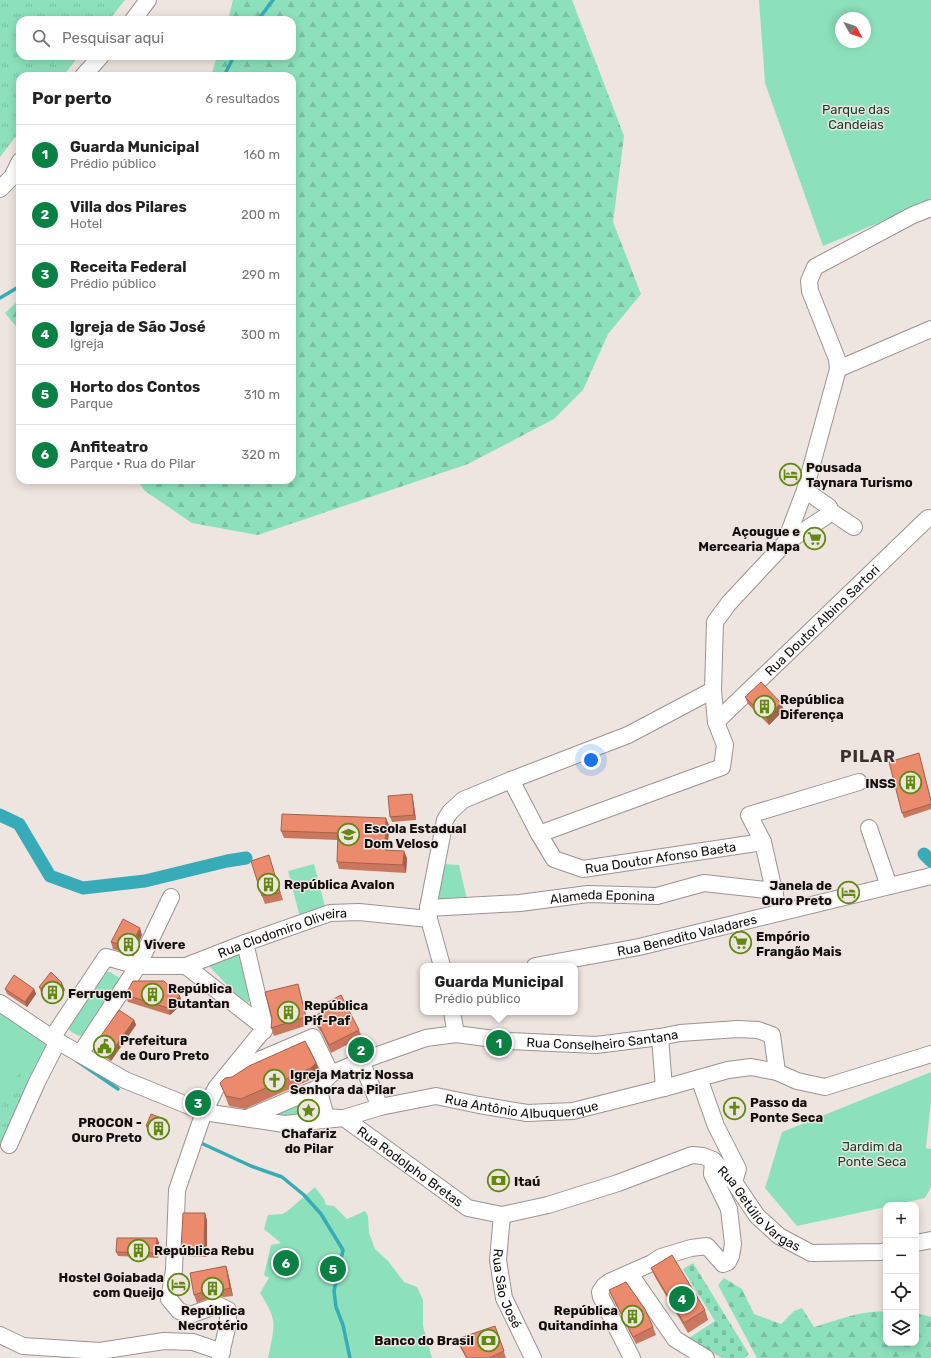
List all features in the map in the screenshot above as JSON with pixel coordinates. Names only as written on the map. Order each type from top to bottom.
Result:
[{"type":"street","points":[[136,16],[148,0]]},
{"type":"street","points":[[86,72],[97,60]]},
{"type":"street","points":[[0,189],[12,177],[16,170]]},
{"type":"street","points":[[785,543],[805,490],[838,369],[836,359],[810,292],[809,281],[814,267],[913,215],[931,208]]},
{"type":"street","points":[[838,369],[931,329]]},
{"type":"street","points":[[805,490],[829,507],[830,511],[854,527]]},
{"type":"street","points":[[539,834],[722,767],[725,745],[716,722],[713,690],[715,622],[729,603],[785,543],[825,517],[830,511]]},
{"type":"street","name":"Rua Doutor Albino Sartori","points":[[716,722],[928,518]]},
{"type":"street","points":[[441,963],[428,913],[446,820],[450,812],[463,800],[628,734],[713,690]]},
{"type":"street","name":"Rua Doutor Afonso Baeta","points":[[510,780],[554,859],[583,869],[763,842]]},
{"type":"street","points":[[778,913],[775,892],[763,842],[749,815],[859,782]]},
{"type":"street","points":[[869,828],[889,886]]},
{"type":"street","points":[[931,876],[931,882]]},
{"type":"street","name":"Rua Benedito Valadares","points":[[551,963],[639,947],[931,876]]},
{"type":"street","name":"Alameda Eponina","points":[[428,913],[588,894],[657,896],[704,883],[775,892]]},
{"type":"street","points":[[80,1054],[138,966],[171,897]]},
{"type":"street","name":"Rua Clodomiro Oliveira","points":[[55,1040],[106,957],[138,966],[186,966],[245,943],[330,913],[428,913]]},
{"type":"street","points":[[245,943],[265,1028],[259,1060]]},
{"type":"street","points":[[186,966],[265,1028]]},
{"type":"street","points":[[0,1003],[55,1040],[126,1080],[204,1112],[284,1124],[344,1118]]},
{"type":"street","points":[[453,1015],[456,1034]]},
{"type":"street","points":[[0,1335],[23,1346],[100,1351],[164,1341],[193,1342],[221,1355],[228,1324],[228,1310],[218,1305],[190,1315],[179,1311],[169,1299],[174,1270],[177,1190],[204,1112],[216,1088],[265,1028]]},
{"type":"street","name":"Rua Conselheiro Santana","points":[[331,1074],[361,1061],[426,1038],[456,1034],[509,1041],[596,1045],[660,1038],[680,1033],[738,1029],[758,1030],[772,1035],[777,1072]]},
{"type":"street","points":[[216,1088],[259,1060],[314,1037],[331,1074],[318,1088],[249,1118],[240,1117]]},
{"type":"street","points":[[660,1038],[664,1088]]},
{"type":"street","points":[[9,1145],[55,1040]]},
{"type":"street","name":"Rua Antônio Albuquerque","points":[[344,1118],[380,1107],[436,1096],[527,1113],[573,1111],[728,1070],[751,1067],[777,1072],[797,1081],[825,1087],[931,1054]]},
{"type":"street","points":[[361,1061],[380,1107]]},
{"type":"street","points":[[699,1078],[716,1126],[738,1169],[734,1182]]},
{"type":"street","points":[[318,1088],[326,1117],[344,1118]]},
{"type":"street","name":"Rua Rodolpho Bretas","points":[[344,1118],[468,1208],[502,1215]]},
{"type":"street","name":"Rua Getúlio Vargas","points":[[502,1215],[548,1205],[618,1183],[692,1155],[704,1156],[713,1160],[734,1182],[757,1216],[779,1236],[811,1253],[883,1252]]},
{"type":"street","points":[[632,1358],[601,1297],[600,1292],[609,1282],[652,1264],[661,1257],[700,1247],[707,1246],[723,1264],[728,1262],[732,1256],[733,1244],[729,1209],[712,1174],[713,1160]]},
{"type":"street","name":"Rua São José","points":[[502,1215],[498,1260],[504,1298],[533,1358]]},
{"type":"street","points":[[919,1242],[931,1240]]},
{"type":"street","points":[[630,1274],[675,1339],[706,1358]]},
{"type":"green space","points":[[0,0],[125,0],[112,16],[16,16],[16,60],[76,60],[66,72],[16,72],[16,136],[0,157]]},
{"type":"green space","points":[[233,0],[572,0],[624,136],[613,222],[641,294],[608,334],[583,390],[554,419],[468,464],[258,535],[192,523],[145,491],[140,484],[296,484],[296,72],[212,72],[216,60],[296,60],[296,16],[229,16]]},
{"type":"green space","name":"Parque das Candeias","points":[[759,0],[931,0],[931,201],[823,246],[765,83]]},
{"type":"green space","points":[[16,303],[16,326],[5,313]]},
{"type":"green space","points":[[314,864],[328,918],[302,925],[288,871]]},
{"type":"green space","points":[[442,864],[459,865],[468,904],[431,906]]},
{"type":"green space","points":[[246,951],[249,1002],[244,1003],[210,967],[211,962]]},
{"type":"green space","points":[[107,972],[110,972],[121,979],[82,1036],[75,1034],[67,1025]]},
{"type":"green space","points":[[0,1006],[62,1048],[38,1065],[16,1076],[0,1111]]},
{"type":"green space","points":[[40,1067],[5,1141],[0,1147],[0,1093],[17,1068]]},
{"type":"green space","name":"Jardim da Ponte Seca","points":[[931,1072],[931,1100],[926,1148],[931,1149],[931,1187],[925,1198],[907,1202],[883,1202],[883,1208],[797,1226],[765,1188],[782,1132]]},
{"type":"green space","points":[[315,1095],[320,1123],[280,1118],[279,1111]]},
{"type":"green space","points":[[315,1187],[324,1199],[326,1205],[334,1206],[347,1219],[365,1211],[368,1216],[369,1233],[375,1249],[388,1261],[404,1282],[417,1287],[423,1300],[423,1326],[432,1358],[268,1358],[273,1333],[273,1320],[266,1302],[260,1293],[269,1278],[264,1275],[271,1245],[281,1243],[264,1229],[268,1215],[283,1214]]},
{"type":"green space","points":[[693,1263],[749,1354],[745,1358],[722,1358],[689,1338],[715,1321],[683,1269]]},
{"type":"green space","points":[[724,1278],[742,1289],[754,1314],[781,1324],[794,1311],[802,1308],[814,1327],[859,1314],[883,1312],[883,1346],[919,1346],[919,1314],[931,1317],[931,1358],[757,1358],[718,1285]]},
{"type":"building","name":"República Diferença","points":[[761,682],[781,703],[766,717],[745,697]]},
{"type":"building","name":"INSS","points":[[919,753],[931,804],[902,813],[889,762]]},
{"type":"building","points":[[412,794],[414,815],[390,817],[388,796]]},
{"type":"building","points":[[282,814],[386,818],[385,850],[404,851],[403,865],[337,862],[338,833],[281,831]]},
{"type":"building","name":"República Avalon","points":[[269,855],[280,893],[262,896],[251,861]]},
{"type":"building","points":[[123,919],[140,928],[130,947],[111,942]]},
{"type":"building","points":[[51,972],[62,983],[53,995],[39,987]]},
{"type":"building","points":[[14,975],[34,989],[25,1002],[5,989]]},
{"type":"building","name":"República Butantan","points":[[133,981],[164,981],[180,996],[168,1008],[125,995]]},
{"type":"building","name":"República Pif-Paf","points":[[298,984],[306,1017],[271,1028],[272,1018],[265,992]]},
{"type":"building","points":[[341,995],[359,1030],[329,1045],[319,1025],[313,1017],[327,1009],[324,1004]]},
{"type":"building","points":[[119,1010],[134,1020],[109,1056],[93,1047]]},
{"type":"building","points":[[305,1041],[316,1063],[311,1068],[241,1099],[226,1096],[220,1083],[225,1078],[232,1077],[249,1066]]},
{"type":"building","points":[[151,1114],[167,1120],[161,1132],[146,1126]]},
{"type":"building","points":[[183,1213],[205,1213],[204,1249],[181,1249]]},
{"type":"building","name":"República Rebu","points":[[117,1238],[157,1238],[156,1253],[116,1252]]},
{"type":"building","points":[[672,1255],[705,1310],[684,1323],[651,1268]]},
{"type":"building","points":[[226,1266],[230,1288],[222,1290],[216,1288],[194,1295],[190,1273]]},
{"type":"building","name":"República Quitandinha","points":[[626,1282],[645,1309],[653,1327],[633,1337],[609,1290]]},
{"type":"building","name":"Banco do Brasil","points":[[495,1326],[504,1351],[489,1358],[467,1358],[457,1339]]},
{"type":"waterway","points":[[261,16],[273,0]]},
{"type":"waterway","points":[[226,72],[232,60]]},
{"type":"waterway","points":[[0,298],[16,288]]},
{"type":"waterway","points":[[0,815],[19,824],[50,876],[83,888],[145,881],[227,861],[246,858]]},
{"type":"waterway","points":[[924,854],[931,861]]},
{"type":"waterway","points":[[77,1061],[118,1089]]},
{"type":"waterway","points":[[201,1143],[251,1166],[282,1177],[304,1195],[321,1214],[343,1250],[334,1291],[336,1307],[343,1325],[350,1358]]},
{"type":"place","name":"Pousada Taynara Turismo","points":[[791,474]]},
{"type":"place","name":"Açougue e Mercearia Mapa","points":[[815,538]]},
{"type":"place","name":"República Diferença","points":[[764,706]]},
{"type":"place","name":"INSS","points":[[911,783]]},
{"type":"place","name":"Escola Estadual Dom Veloso","points":[[349,835]]},
{"type":"place","name":"República Avalon","points":[[268,884]]},
{"type":"place","name":"Janela de Ouro Preto","points":[[848,892]]},
{"type":"place","name":"Empório Frangão Mais","points":[[741,943]]},
{"type":"place","name":"Vivere","points":[[128,944]]},
{"type":"place","name":"Ferrugem","points":[[53,993]]},
{"type":"place","name":"República Butantan","points":[[153,995]]},
{"type":"place","name":"República Pif-Paf","points":[[288,1012]]},
{"type":"place","name":"Guarda Municipal","points":[[499,1043]]},
{"type":"place","name":"Prefeitura de Ouro Preto","points":[[105,1047]]},
{"type":"place","name":"Villa dos Pilares","points":[[361,1050]]},
{"type":"place","name":"Igreja Matriz Nossa Senhora da Pilar","points":[[274,1081]]},
{"type":"place","name":"Receita Federal","points":[[198,1103]]},
{"type":"place","name":"Passo da Ponte Seca","points":[[734,1109]]},
{"type":"place","name":"Chafariz do Pilar","points":[[309,1111]]},
{"type":"place","name":"PROCON - Ouro Preto","points":[[158,1129]]},
{"type":"place","name":"Itaú","points":[[498,1181]]},
{"type":"place","name":"República Rebu","points":[[138,1250]]},
{"type":"place","name":"Anfiteatro","points":[[286,1263]]},
{"type":"place","name":"Horto dos Contos","points":[[333,1269]]},
{"type":"place","name":"Hostel Goiabada com Queijo","points":[[179,1284]]},
{"type":"place","name":"República Necrotério","points":[[213,1288]]},
{"type":"place","name":"Igreja de São José","points":[[682,1299]]},
{"type":"place","name":"República Quitandinha","points":[[633,1317]]},
{"type":"place","name":"Banco do Brasil","points":[[489,1340]]},
{"type":"district","name":"PILAR","points":[[868,756]]}]
